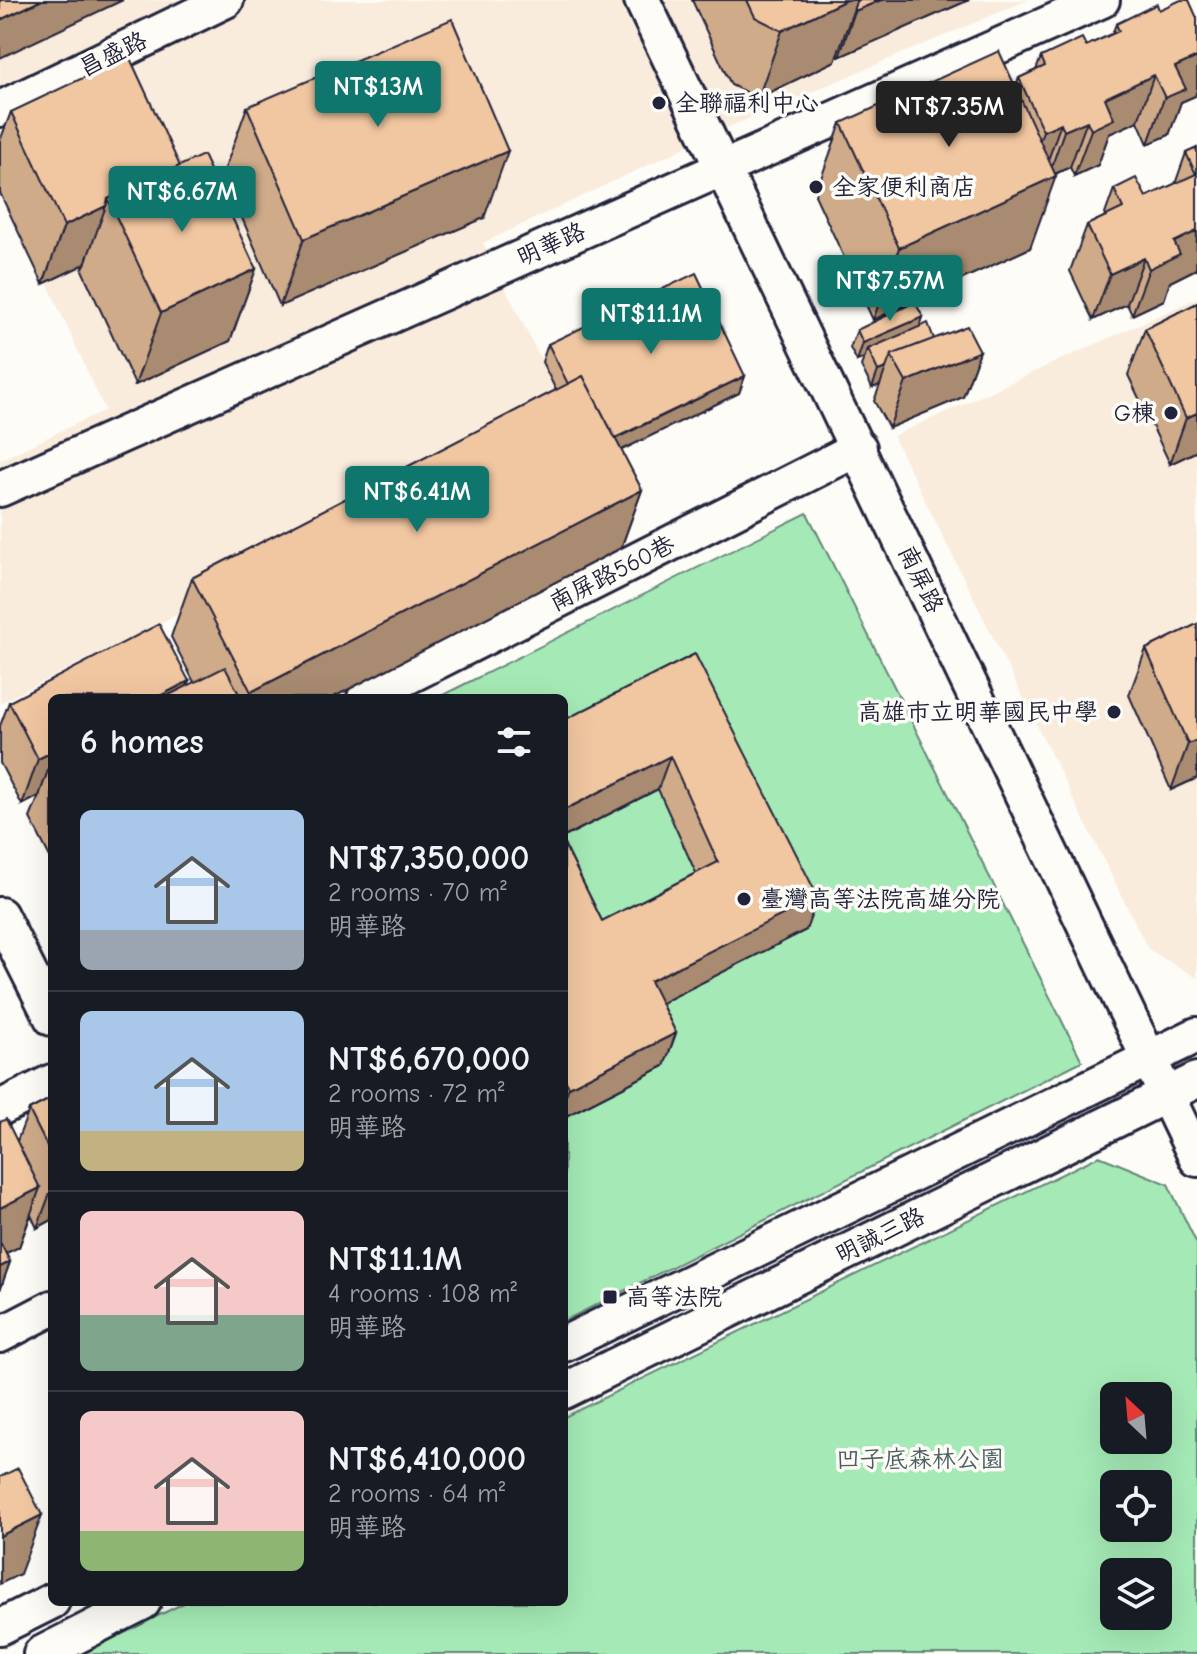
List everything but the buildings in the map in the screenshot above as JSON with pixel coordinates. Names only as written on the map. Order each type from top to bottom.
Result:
[{"type":"street","name":"昌盛路","points":[[0,109],[226,0]]},
{"type":"street","name":"南屏路","points":[[642,0],[1150,1056],[1182,1087],[1197,1159]]},
{"type":"street","name":"明華路","points":[[0,489],[1102,0]]},
{"type":"street","name":"南屏路560巷","points":[[373,694],[859,448]]},
{"type":"street","points":[[0,915],[48,1010]]},
{"type":"street","name":"明誠三路","points":[[568,1342],[1197,1035]]},
{"type":"street","points":[[0,1108],[48,1084]]},
{"type":"street","name":"明誠三路","points":[[568,1389],[1182,1087]]},
{"type":"street","points":[[981,1139],[1000,1177]]},
{"type":"street","points":[[0,1335],[48,1310]]},
{"type":"street","points":[[0,1627],[48,1603]]},
{"type":"street","points":[[41,1654],[135,1606]]},
{"type":"shaded area","points":[[0,0],[1028,0],[724,129],[483,243],[570,418],[0,703],[0,460],[105,410],[0,180]]},
{"type":"shaded area","name":"高雄市立明華國民中學","points":[[1197,298],[1197,978],[1148,949],[893,436]]},
{"type":"green space","points":[[807,513],[1082,1061],[568,1319],[568,694],[445,694]]},
{"type":"green space","name":"凹子底森林公園","points":[[1099,1156],[1168,1184],[1197,1244],[1197,1654],[80,1654],[178,1606],[568,1606],[568,1415]]},
{"type":"place","name":"全聯福利中心","points":[[659,103]]},
{"type":"place","name":"全家便利商店","points":[[816,187]]},
{"type":"place","name":"G棟","points":[[1171,413]]},
{"type":"place","name":"高雄市立明華國民中學","points":[[1114,712]]},
{"type":"place","name":"臺灣高等法院高雄分院","points":[[744,899]]},
{"type":"place","name":"高等法院","points":[[610,1297]]}]
